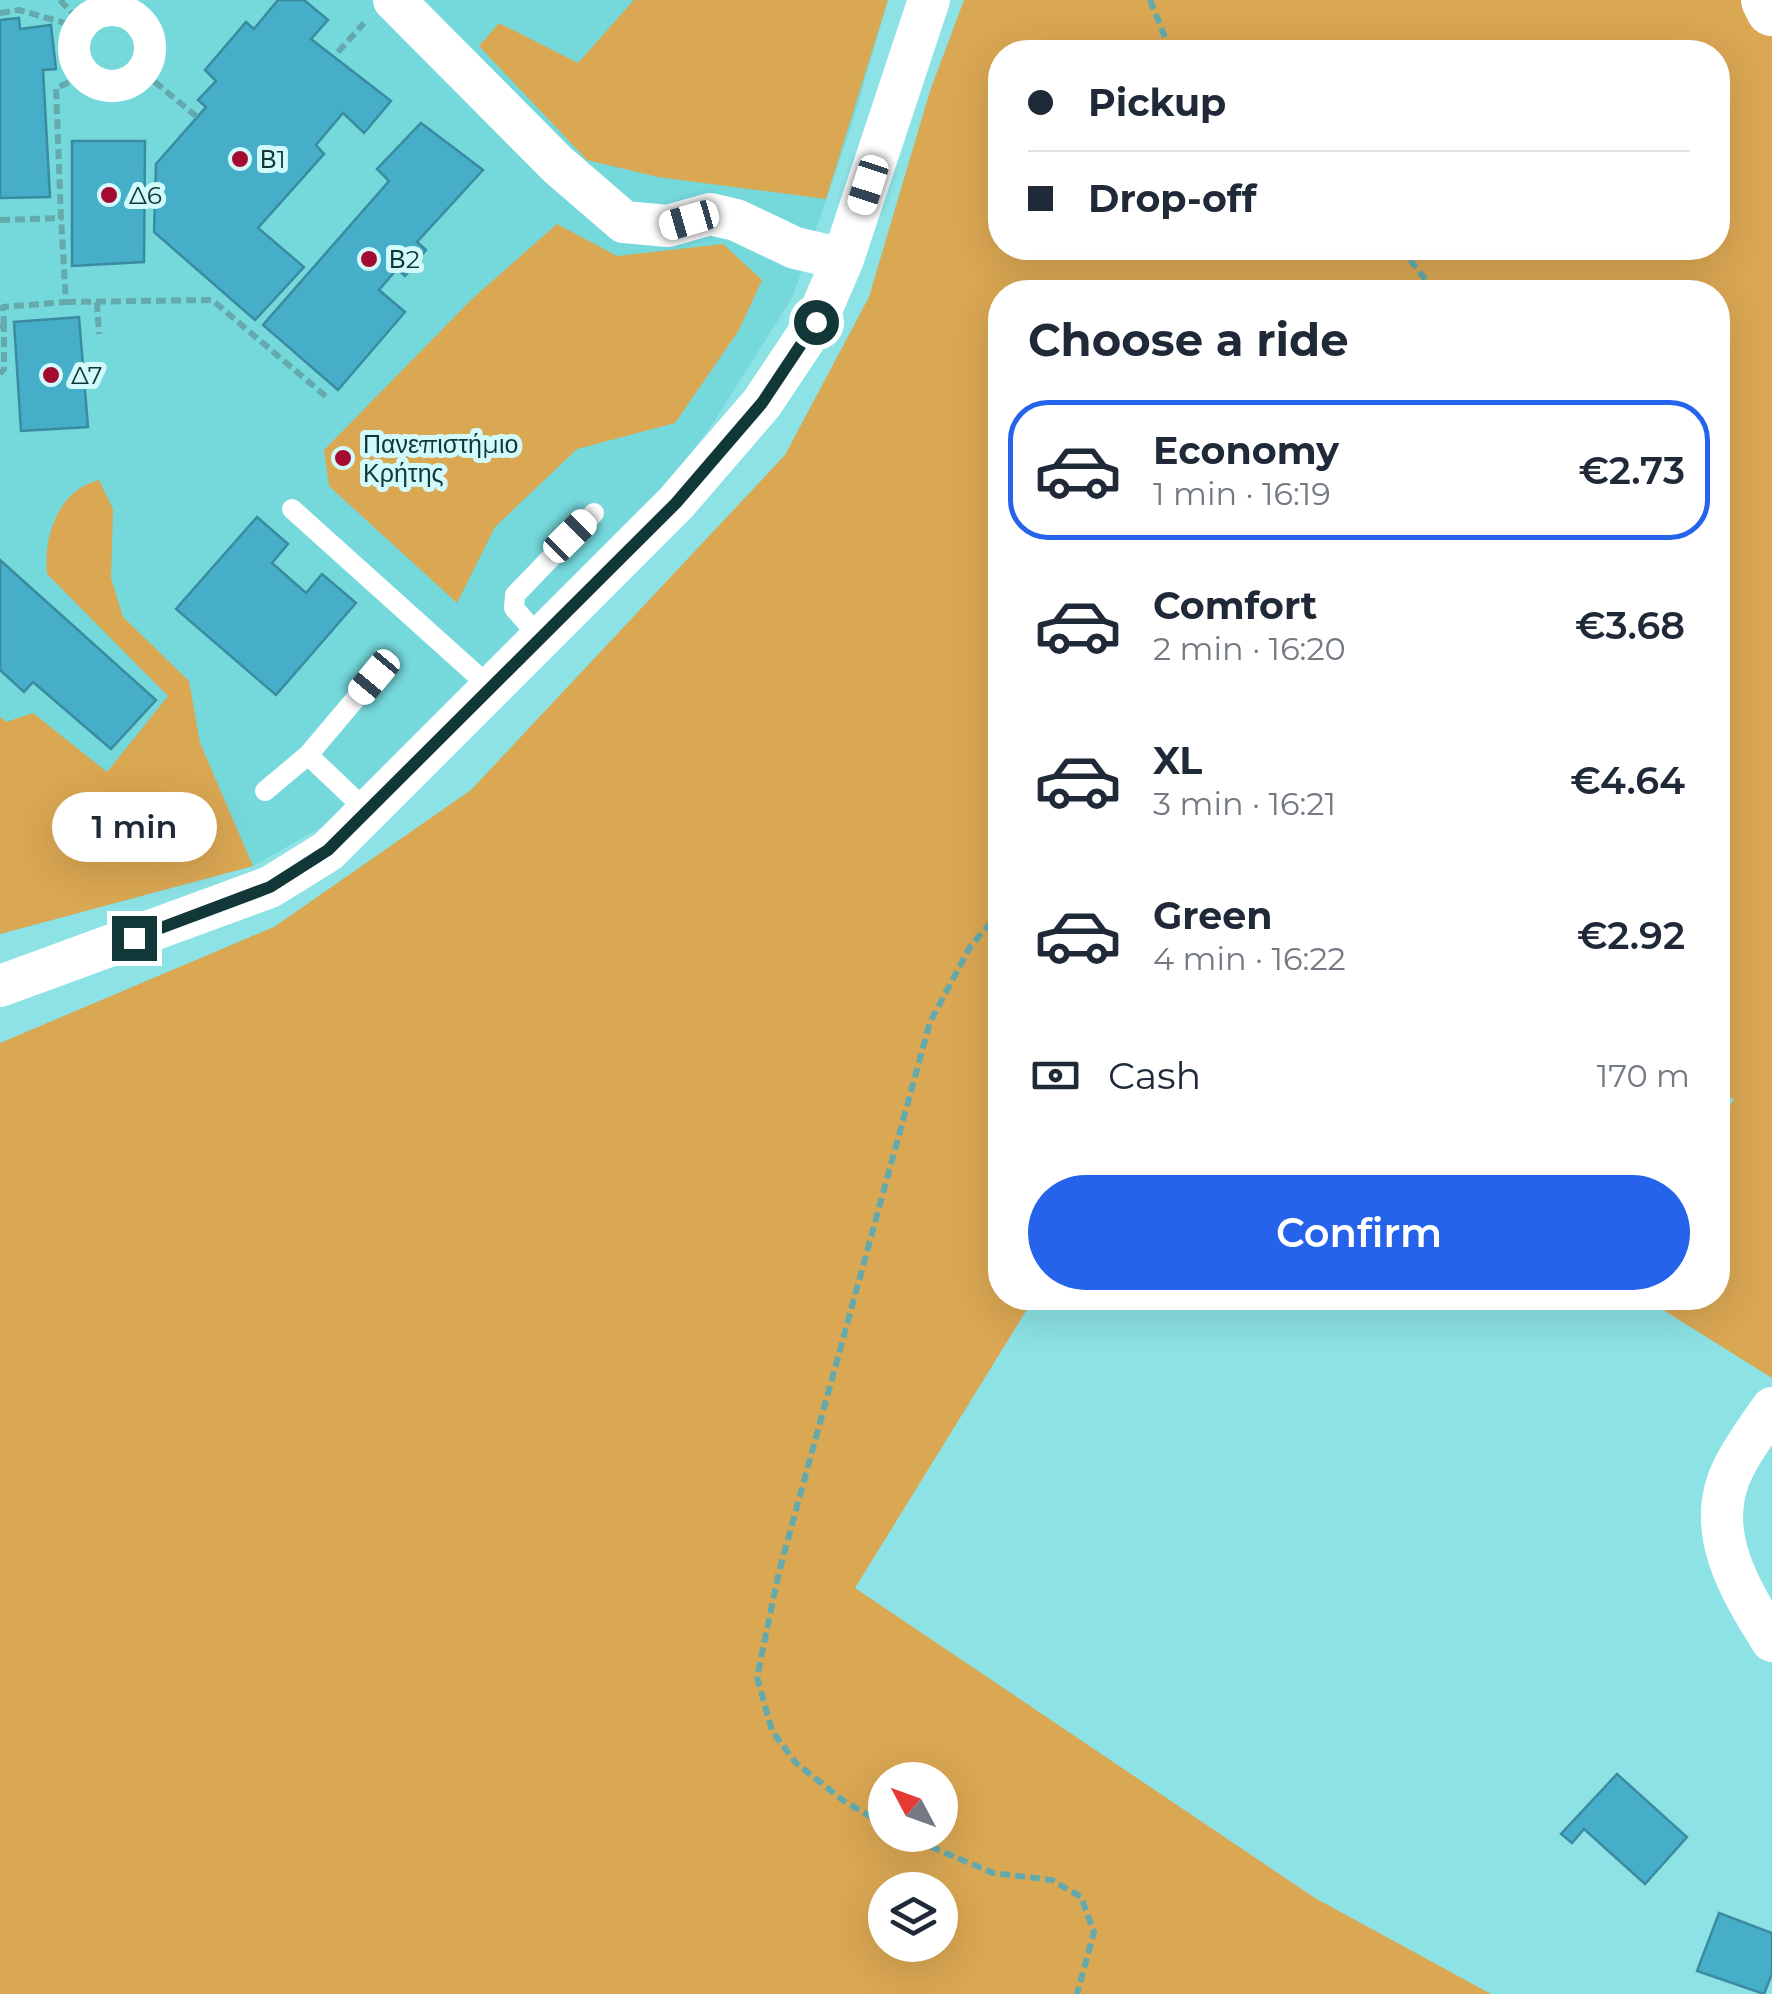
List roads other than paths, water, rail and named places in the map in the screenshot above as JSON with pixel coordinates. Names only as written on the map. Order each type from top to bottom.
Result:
[{"type":"street","points":[[394,0],[558,165],[624,222],[668,226],[710,214],[736,220],[796,248],[843,259]]},
{"type":"street","points":[[0,986],[270,887],[328,850],[676,503],[762,403],[816,322],[843,259],[929,0]]},
{"type":"street","points":[[1766,0],[1772,10]]},
{"type":"street","points":[[123,4],[149,38],[150,50],[142,72],[132,81],[108,87],[84,76],[73,53],[74,17],[123,4]]},
{"type":"street","points":[[1772,1408],[1732,1470],[1725,1496],[1723,1538],[1734,1581],[1772,1641]]},
{"type":"lane","points":[[292,509],[491,688]]},
{"type":"lane","points":[[540,638],[514,608],[515,596],[594,512]]},
{"type":"lane","points":[[265,791],[308,755],[374,677]]},
{"type":"lane","points":[[308,755],[369,813]]},
{"type":"place","name":"Β1","points":[[240,159]]},
{"type":"place","name":"Δ6","points":[[109,195]]},
{"type":"place","name":"Β2","points":[[369,259]]},
{"type":"place","name":"Δ7","points":[[51,375]]},
{"type":"place","name":"Πανεπιστήμιο Κρήτης","points":[[343,458]]}]
